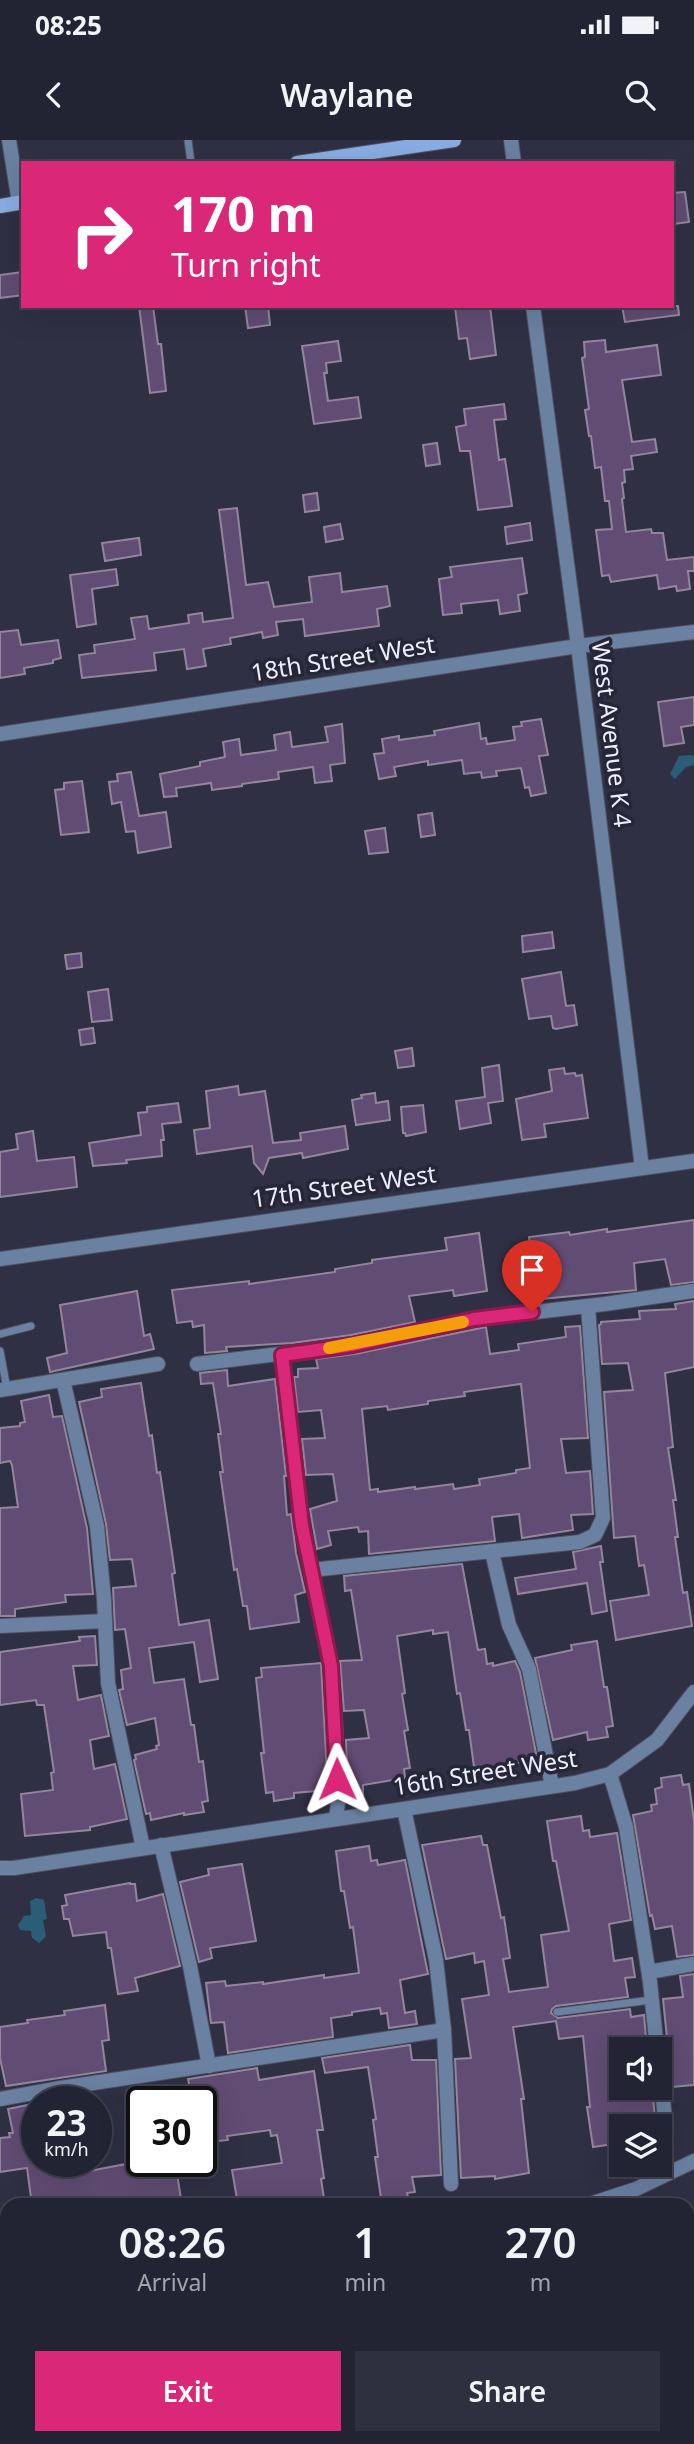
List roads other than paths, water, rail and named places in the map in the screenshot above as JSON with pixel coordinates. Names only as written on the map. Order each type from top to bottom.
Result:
[{"type":"main road","points":[[326,161],[454,140]]},
{"type":"main road","points":[[0,206],[21,203]]},
{"type":"street","points":[[9,140],[21,203]]},
{"type":"street","points":[[511,140],[514,161]]},
{"type":"street","name":"West Avenue K 4","points":[[533,308],[642,1168]]},
{"type":"street","name":"18th Street West","points":[[0,734],[578,646],[694,632]]},
{"type":"street","name":"17th Street West","points":[[0,1259],[694,1161]]},
{"type":"street","points":[[197,1364],[353,1345],[474,1319],[694,1291]]},
{"type":"street","points":[[311,1570],[580,1542],[595,1535],[603,1518],[588,1306]]},
{"type":"street","points":[[282,1355],[300,1513],[331,1666],[336,1731],[336,1819]]},
{"type":"street","points":[[4,1389],[158,1364]]},
{"type":"street","points":[[63,1380],[97,1526],[108,1683],[143,1848]]},
{"type":"street","points":[[492,1552],[509,1625],[529,1669],[552,1786]]},
{"type":"street","points":[[0,1626],[105,1621]]},
{"type":"street","name":"16th Street West","points":[[0,1868],[404,1809],[552,1786],[610,1774],[657,1740],[694,1692]]},
{"type":"street","points":[[610,1774],[626,1826],[649,1972],[656,2037]]},
{"type":"street","points":[[404,1809],[436,1960],[444,2030],[451,2183]]},
{"type":"street","points":[[161,1845],[190,1966],[209,2066]]},
{"type":"street","points":[[649,1972],[694,1964]]},
{"type":"street","points":[[0,2099],[444,2030]]},
{"type":"street","points":[[608,2198],[636,2189],[694,2161]]},
{"type":"lane","points":[[188,140],[191,161]]},
{"type":"lane","points":[[0,1334],[31,1326]]},
{"type":"lane","points":[[0,1351],[4,1389]]},
{"type":"lane","points":[[557,2011],[652,2000]]},
{"type":"water","points":[[679,756],[694,756],[694,765],[686,767],[675,779],[670,774]]},
{"type":"water","points":[[36,1898],[44,1900],[47,1919],[43,1920],[46,1936],[39,1943],[32,1938],[31,1931],[20,1930],[18,1925],[24,1916],[31,1915],[30,1901]]}]
